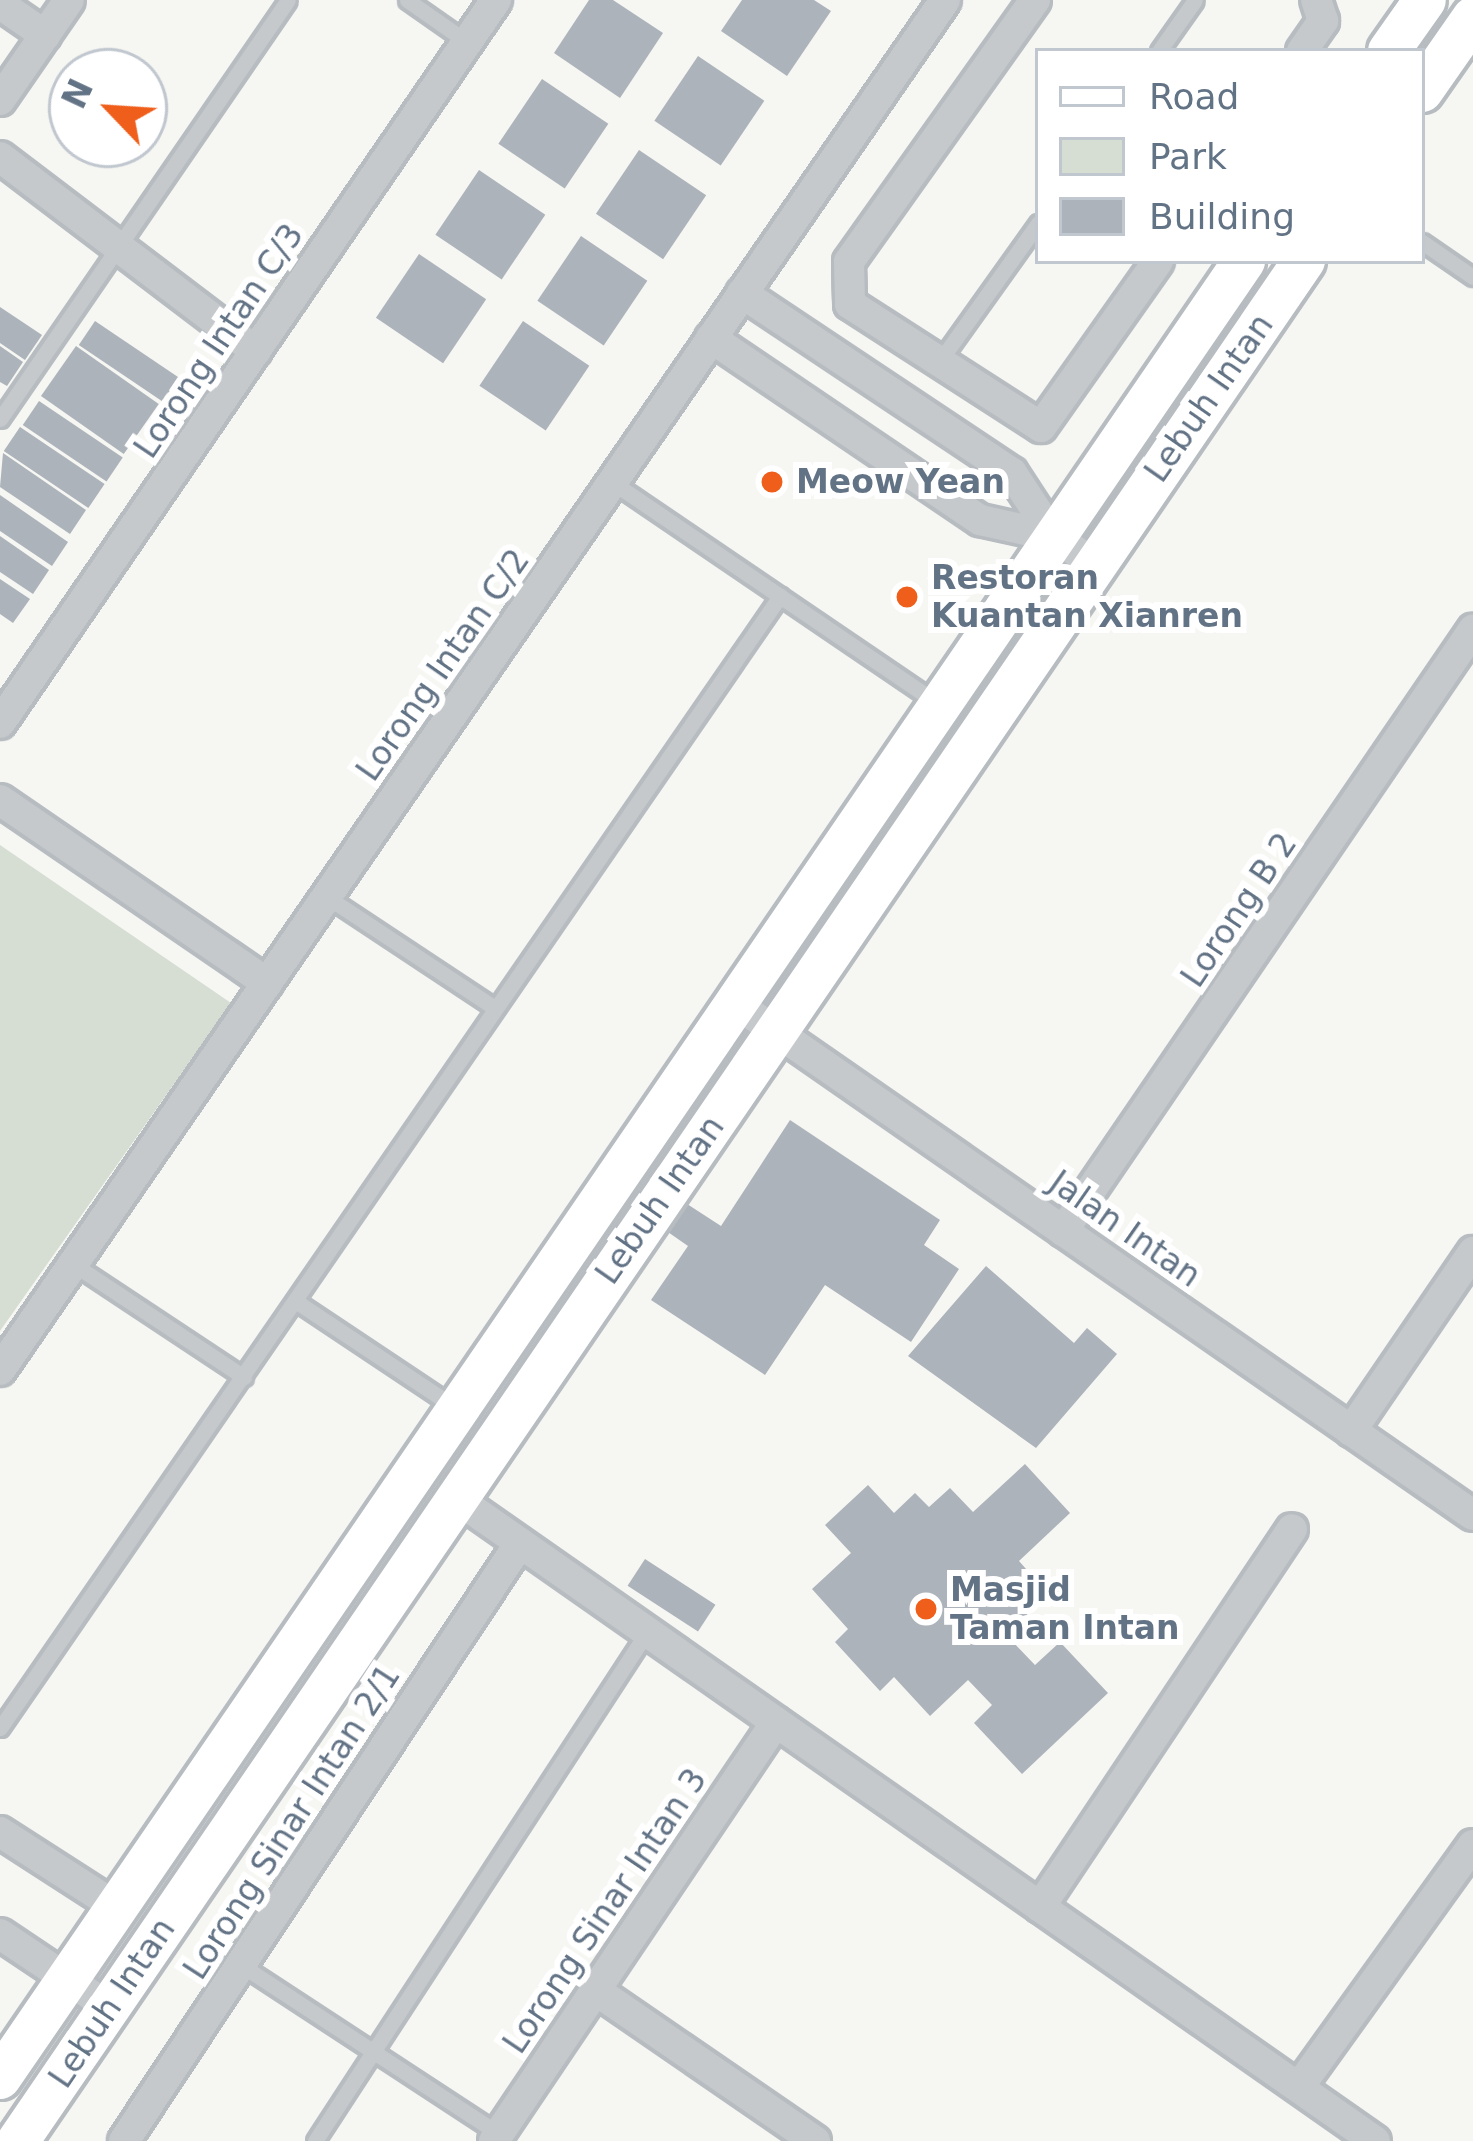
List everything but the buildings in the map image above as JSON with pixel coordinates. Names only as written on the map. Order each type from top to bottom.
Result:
[{"type":"main road","points":[[1391,48],[1425,0]]},
{"type":"main road","points":[[1425,88],[1466,42]]},
{"type":"main road","name":"Lebuh Intan","points":[[0,2078],[453,1406],[1242,264]]},
{"type":"main road","name":"Lebuh Intan","points":[[18,2141],[453,1496],[1302,264]]},
{"type":"street","points":[[0,100],[69,0]]},
{"type":"street","name":"Lorong Intan C/3","points":[[0,723],[496,0]]},
{"type":"street","name":"Lorong Intan C/2","points":[[0,1370],[945,0]]},
{"type":"street","points":[[1035,0],[843,283],[850,304],[938,365],[1041,427],[1157,264]]},
{"type":"street","points":[[1304,48],[1323,21],[1316,0]]},
{"type":"street","points":[[0,4],[45,34]]},
{"type":"street","points":[[0,157],[256,350]]},
{"type":"street","points":[[742,293],[1012,473],[1053,536]]},
{"type":"street","points":[[711,338],[980,520],[1053,536],[1095,564]]},
{"type":"street","points":[[910,405],[938,365]]},
{"type":"street","points":[[980,520],[1012,473]]},
{"type":"street","name":"Lorong B 2","points":[[1064,1231],[1473,630]]},
{"type":"street","points":[[0,800],[267,983]]},
{"type":"street","name":"Jalan Intan","points":[[735,1003],[1473,1515]]},
{"type":"street","points":[[1351,1431],[1473,1252]]},
{"type":"street","points":[[453,1496],[1375,2141]]},
{"type":"street","points":[[1040,1907],[1292,1529]]},
{"type":"street","name":"Lorong Sinar Intan 2/1","points":[[124,2141],[520,1543]]},
{"type":"street","name":"Lorong Sinar Intan 3","points":[[496,2138],[776,1722]]},
{"type":"street","points":[[0,1832],[115,1906]]},
{"type":"street","points":[[1299,2087],[1473,1845]]},
{"type":"street","points":[[0,1934],[109,2006]]},
{"type":"street","points":[[596,1990],[815,2141]]},
{"type":"lane","points":[[0,419],[288,0]]},
{"type":"lane","points":[[407,0],[467,41]]},
{"type":"lane","points":[[1162,48],[1196,0]]},
{"type":"lane","points":[[938,365],[1035,227]]},
{"type":"lane","points":[[1425,244],[1473,277]]},
{"type":"lane","points":[[612,482],[938,703]]},
{"type":"lane","points":[[0,1727],[781,596]]},
{"type":"lane","points":[[327,897],[495,1008]]},
{"type":"lane","points":[[73,1264],[244,1377]]},
{"type":"lane","points":[[297,1302],[453,1406]]},
{"type":"lane","points":[[315,2141],[647,1632]]},
{"type":"lane","points":[[241,1965],[496,2138]]},
{"type":"green space","points":[[0,845],[231,1003],[0,1331]]},
{"type":"place","name":"Meow Yean","points":[[772,482]]},
{"type":"place","name":"Restoran Kuantan Xianren","points":[[907,597]]},
{"type":"place","name":"Masjid Taman Intan","points":[[926,1609]]}]
